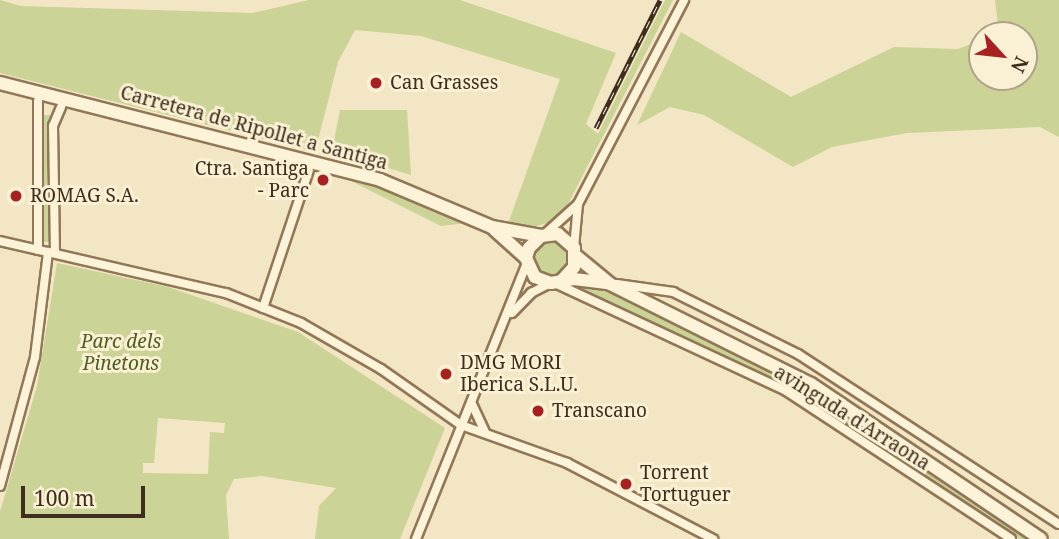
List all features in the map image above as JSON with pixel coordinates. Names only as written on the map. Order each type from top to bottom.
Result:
[{"type":"main road","name":"Carretera de Ripollet a Santiga","points":[[0,83],[380,180],[492,228]]},
{"type":"main road","points":[[492,228],[563,236],[575,252],[610,284],[797,376],[1041,539]]},
{"type":"main road","points":[[492,228],[527,261],[535,277],[556,282],[610,284]]},
{"type":"main road","points":[[527,261],[529,248],[543,235]]},
{"type":"main road","points":[[556,282],[572,270],[575,252]]},
{"type":"street","points":[[543,235],[578,204],[684,0]]},
{"type":"street","points":[[38,102],[38,250]]},
{"type":"street","points":[[0,486],[35,357],[51,253],[53,126],[61,107]]},
{"type":"street","points":[[263,308],[309,170]]},
{"type":"street","points":[[575,252],[578,204]]},
{"type":"street","points":[[0,241],[226,293],[301,323],[381,369],[461,425],[614,484],[713,539]]},
{"type":"street","points":[[416,539],[461,425],[510,316],[527,261]]},
{"type":"street","points":[[510,316],[531,293],[556,282]]},
{"type":"street","name":"avinguda d'Arraona","points":[[556,282],[786,391],[1012,539]]},
{"type":"street","name":"avinguda d'Arraona","points":[[610,284],[673,292],[798,354],[1059,524]]},
{"type":"street","points":[[471,402],[480,427],[487,434]]},
{"type":"green space","points":[[0,0],[21,6],[253,13],[309,0],[460,0],[616,53],[586,124],[598,134],[665,0],[673,0],[568,204],[557,220],[527,229],[509,221],[560,79],[421,36],[355,30],[338,62],[315,152],[0,73]]},
{"type":"green space","points":[[995,0],[1059,0],[1059,137],[1040,127],[907,133],[832,147],[793,167],[704,115],[670,107],[637,125],[681,32],[791,97],[894,47],[958,49],[968,45],[968,91],[1038,91],[1038,21],[998,21]]},
{"type":"green space","points":[[0,88],[324,169],[394,190],[468,223],[441,226],[339,175]]},
{"type":"green space","points":[[340,110],[407,110],[411,175],[332,151]]},
{"type":"green space","points":[[43,115],[50,115],[50,242],[43,242]]},
{"type":"green space","points":[[549,237],[563,243],[569,257],[563,271],[549,277],[535,271],[529,257],[535,243]]},
{"type":"green space","name":"Parc dels Pinetons","points":[[57,263],[168,287],[298,332],[445,428],[400,539],[315,539],[319,506],[336,488],[262,476],[234,479],[226,495],[229,539],[0,539],[0,512],[37,386]],"holes":[[[158,418],[225,423],[224,433],[210,432],[208,474],[143,473],[143,463],[154,463]]]},
{"type":"green space","points":[[567,284],[599,285],[790,376],[1033,539],[1019,539],[789,386]]},
{"type":"railway","points":[[596,128],[660,0]]},
{"type":"place","name":"Can Grasses","points":[[376,83]]},
{"type":"place","name":"Ctra. Santiga - Parc","points":[[323,180]]},
{"type":"place","name":"ROMAG S.A.","points":[[16,196]]},
{"type":"place","name":"DMG MORI Iberica S.L.U.","points":[[446,374]]},
{"type":"place","name":"Transcano","points":[[538,411]]},
{"type":"place","name":"Torrent Tortuguer","points":[[626,484]]}]
